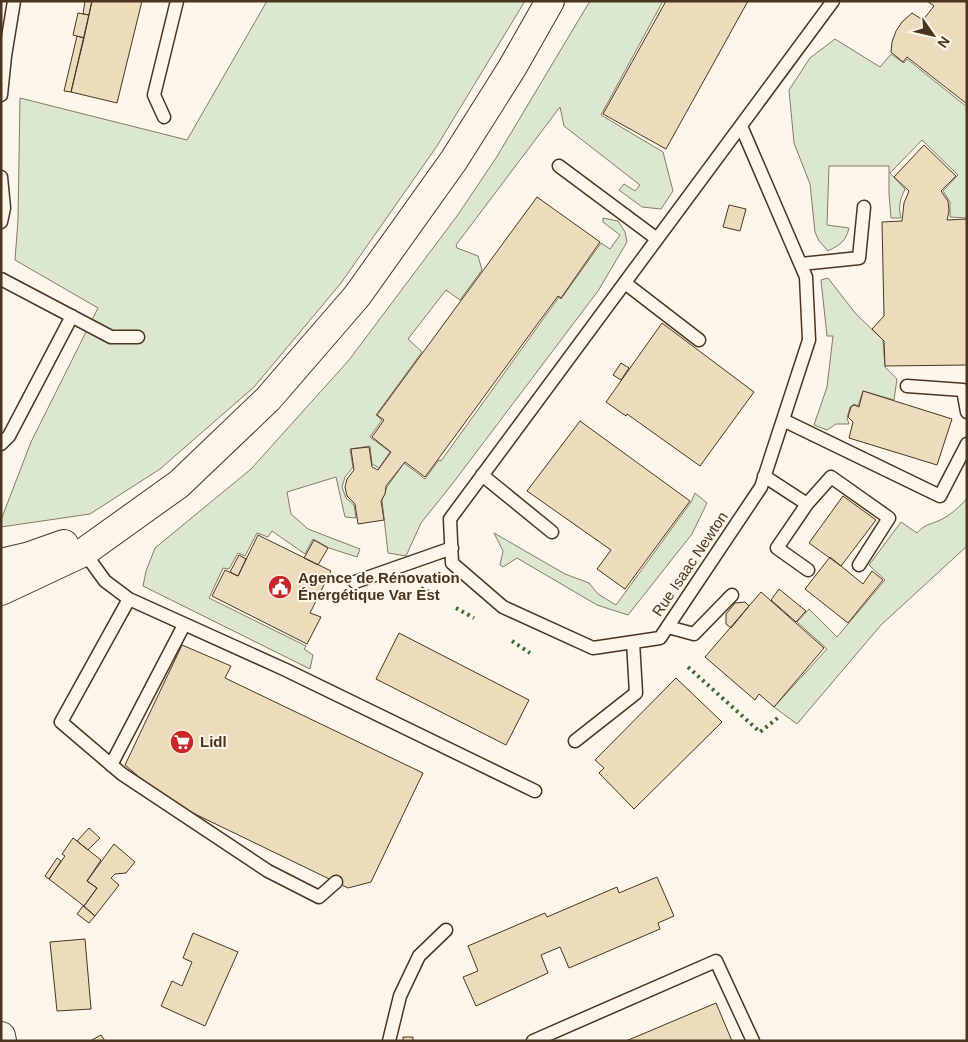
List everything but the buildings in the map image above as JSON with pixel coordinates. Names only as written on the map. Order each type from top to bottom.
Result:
[{"type":"main road","points":[[1,591],[84,552],[179,484],[268,399],[357,296],[454,160],[512,68],[550,1]]},
{"type":"main road","points":[[1,563],[30,556],[77,540],[133,516]]},
{"type":"main road","points":[[1,1036],[2,1041]]},
{"type":"lane","points":[[1,95],[3,56],[14,1]]},
{"type":"lane","points":[[164,117],[154,95],[176,1]]},
{"type":"lane","name":"Rue Isaac Newton","points":[[741,126],[806,277],[809,340],[761,486],[668,627],[660,638],[592,648],[503,607],[452,563],[450,519],[482,475],[658,239],[741,126],[834,1]]},
{"type":"lane","points":[[559,166],[658,239]]},
{"type":"lane","points":[[1,177],[4,208],[1,222]]},
{"type":"lane","points":[[801,264],[859,258],[864,207]]},
{"type":"lane","points":[[1,279],[111,337],[138,337]]},
{"type":"lane","points":[[625,283],[699,340]]},
{"type":"lane","points":[[1,444],[9,436],[72,316]]},
{"type":"lane","points":[[907,386],[962,390],[967,412]]},
{"type":"lane","points":[[783,420],[940,496],[967,444]]},
{"type":"lane","points":[[482,475],[552,532]]},
{"type":"lane","points":[[764,476],[807,504]]},
{"type":"lane","points":[[808,570],[777,548],[807,504],[831,477],[889,518],[859,565]]},
{"type":"lane","points":[[355,582],[452,548]]},
{"type":"lane","points":[[84,552],[105,581],[129,599],[286,670],[534,791]]},
{"type":"lane","points":[[668,627],[694,634],[732,595]]},
{"type":"lane","points":[[129,599],[60,722],[122,774],[268,871],[319,897],[336,882]]},
{"type":"lane","points":[[111,765],[184,625]]},
{"type":"lane","points":[[575,741],[636,693],[633,642]]},
{"type":"lane","points":[[388,1041],[400,996],[419,956],[446,930]]},
{"type":"lane","points":[[533,1041],[716,961],[753,1041]]},
{"type":"green space","points":[[267,1],[525,1],[437,146],[341,283],[254,387],[160,469],[90,514],[1,527],[1,520],[31,442],[98,308],[15,260],[18,220],[20,98],[187,140]]},
{"type":"green space","points":[[590,1],[663,1],[601,115],[663,152],[673,191],[661,209],[642,207],[619,190],[624,184],[635,191],[640,185],[564,126],[560,107],[456,245],[457,248],[478,256],[482,270],[460,300],[446,290],[408,339],[422,352],[376,415],[382,420],[370,437],[390,452],[379,468],[372,464],[370,446],[350,449],[353,467],[345,477],[342,487],[346,498],[354,505],[356,518],[345,517],[336,477],[287,492],[291,514],[308,529],[360,549],[357,557],[329,548],[313,539],[305,554],[272,531],[268,537],[257,533],[245,556],[238,553],[229,569],[223,568],[209,598],[306,646],[304,649],[313,655],[310,669],[143,586],[146,571],[155,548],[251,469],[349,360],[457,216],[496,158]]},
{"type":"green space","points":[[835,39],[880,67],[891,54],[904,63],[907,59],[967,107],[967,218],[950,217],[950,202],[943,191],[958,175],[922,140],[890,173],[905,189],[900,203],[901,218],[891,218],[889,166],[829,166],[827,225],[849,228],[842,242],[828,251],[819,241],[815,232],[810,184],[794,143],[789,90],[810,58]]},
{"type":"green space","points":[[603,218],[618,221],[625,232],[627,242],[598,291],[421,523],[406,556],[388,553],[382,500],[387,487],[404,463],[425,479],[439,460],[441,461],[559,297],[561,299],[601,243],[610,249],[620,235],[603,222]]},
{"type":"green space","points":[[828,278],[856,314],[883,340],[885,367],[897,379],[894,400],[863,391],[858,406],[854,404],[850,407],[847,418],[849,424],[836,424],[827,430],[814,425],[827,387],[833,336],[827,336],[821,280]]},
{"type":"green space","points":[[695,493],[707,503],[692,534],[628,615],[597,605],[517,558],[503,567],[500,565],[503,551],[494,533],[565,574],[589,583],[598,594],[616,605],[691,502]]},
{"type":"green space","points":[[967,498],[967,546],[881,625],[797,724],[774,707],[827,649],[797,622],[809,609],[837,637],[885,580],[869,565],[901,522],[917,533],[924,527],[950,514]]},
{"type":"hedge","points":[[421,588],[437,596]]},
{"type":"hedge","points":[[456,608],[474,618]]},
{"type":"hedge","points":[[512,641],[530,653]]},
{"type":"hedge","points":[[688,667],[760,732],[780,716]]},
{"type":"place","name":"Agence de Rénovation Énergétique Var Est","points":[[280,587]]},
{"type":"place","name":"Lidl","points":[[182,742]]}]
